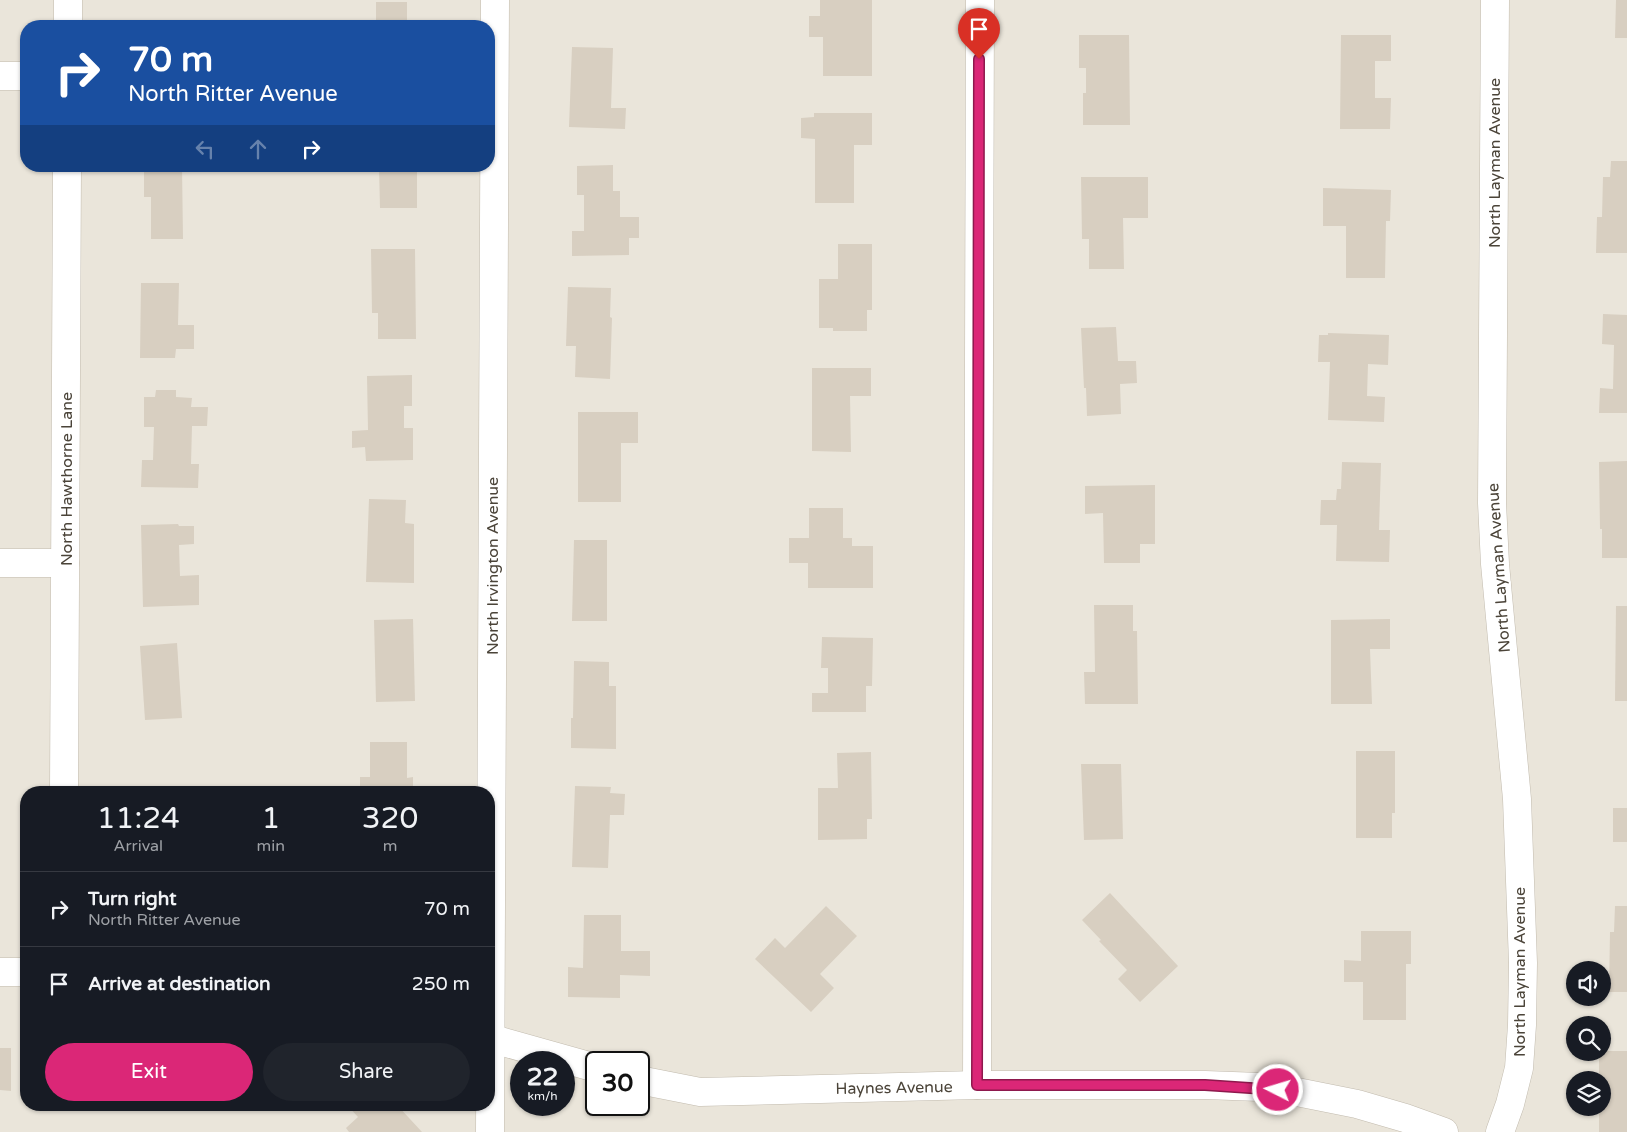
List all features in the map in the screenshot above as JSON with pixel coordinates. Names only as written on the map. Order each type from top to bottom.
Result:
[{"type":"street","points":[[68,0],[68,20]]},
{"type":"street","name":"North Irvington Avenue","points":[[494,0],[494,20]]},
{"type":"street","points":[[977,1085],[980,0]]},
{"type":"street","name":"North Layman Avenue","points":[[1495,0],[1492,503],[1496,573],[1517,799],[1523,962],[1522,1025],[1518,1068],[1510,1104],[1500,1132]]},
{"type":"street","points":[[0,76],[20,76]]},
{"type":"street","name":"North Hawthorne Lane","points":[[64,786],[67,172]]},
{"type":"street","name":"North Irvington Avenue","points":[[491,786],[493,172]]},
{"type":"street","points":[[0,563],[65,563]]},
{"type":"street","points":[[0,972],[20,972]]},
{"type":"street","points":[[495,1040],[585,1065]]},
{"type":"street","name":"Haynes Avenue","points":[[650,1082],[700,1092],[977,1085],[1205,1085],[1260,1087],[1357,1104],[1444,1132]]},
{"type":"street","name":"North Irvington Avenue","points":[[490,1111],[490,1132]]},
{"type":"shaded area","points":[[0,0],[1627,0],[1627,1132],[0,1132]]},
{"type":"building","points":[[820,0],[872,0],[872,76],[823,76],[823,37],[809,37],[809,16],[820,16]]},
{"type":"building","points":[[1616,0],[1627,0],[1627,38],[1615,38]]},
{"type":"building","points":[[376,2],[407,2],[407,20],[376,20]]},
{"type":"building","points":[[1079,35],[1129,35],[1130,125],[1083,125],[1083,93],[1086,93],[1086,68],[1079,68]]},
{"type":"building","points":[[1341,35],[1391,35],[1391,61],[1375,61],[1375,98],[1391,98],[1390,129],[1340,129]]},
{"type":"building","points":[[572,47],[613,48],[611,108],[626,108],[625,129],[569,127]]},
{"type":"building","points":[[814,113],[872,113],[872,145],[854,145],[854,203],[815,203],[815,139],[801,138],[801,118],[814,117]]},
{"type":"building","points":[[1611,161],[1627,161],[1627,253],[1596,253],[1597,217],[1602,217],[1603,177],[1610,177]]},
{"type":"building","points":[[613,165],[613,191],[620,191],[620,217],[639,217],[639,238],[629,238],[629,255],[572,256],[572,231],[584,231],[584,195],[577,195],[577,166]]},
{"type":"building","points":[[144,172],[182,172],[183,239],[151,239],[151,197],[144,197]]},
{"type":"building","points":[[379,172],[417,172],[417,208],[380,208]]},
{"type":"building","points":[[1081,177],[1148,177],[1148,218],[1123,218],[1124,269],[1089,269],[1089,239],[1082,239]]},
{"type":"building","points":[[1323,188],[1391,190],[1390,221],[1386,221],[1385,278],[1346,278],[1346,226],[1323,226]]},
{"type":"building","points":[[838,244],[872,244],[872,310],[867,310],[867,331],[833,331],[833,328],[819,328],[819,279],[838,279]]},
{"type":"building","points":[[371,249],[415,249],[416,339],[378,339],[378,313],[372,313]]},
{"type":"building","points":[[141,283],[179,283],[178,325],[194,325],[194,349],[176,349],[175,358],[140,358]]},
{"type":"building","points":[[568,287],[611,288],[610,379],[575,377],[576,346],[566,346]]},
{"type":"building","points":[[1603,314],[1627,315],[1627,413],[1599,413],[1600,388],[1613,389],[1614,345],[1602,344]]},
{"type":"building","points":[[1116,327],[1118,361],[1136,361],[1137,383],[1120,384],[1121,414],[1087,416],[1081,328]]},
{"type":"building","points":[[1328,333],[1389,335],[1388,365],[1368,364],[1367,396],[1385,397],[1384,422],[1328,420],[1330,362],[1318,362],[1319,335],[1328,335]]},
{"type":"building","points":[[812,368],[871,368],[871,396],[850,396],[851,452],[812,451]]},
{"type":"building","points":[[412,375],[412,406],[404,406],[404,428],[413,428],[413,460],[366,461],[365,447],[352,448],[352,431],[368,430],[367,376]]},
{"type":"building","points":[[156,390],[176,390],[176,397],[192,398],[191,407],[208,407],[207,426],[192,426],[191,464],[199,464],[198,488],[141,487],[142,460],[153,460],[154,427],[144,427],[144,397],[155,397]]},
{"type":"building","points":[[578,412],[638,412],[638,443],[621,443],[621,502],[578,502]]},
{"type":"building","points":[[1627,461],[1627,558],[1602,558],[1599,462]]},
{"type":"building","points":[[1342,462],[1381,463],[1379,530],[1390,530],[1389,562],[1336,561],[1337,525],[1320,525],[1321,500],[1336,500],[1337,489],[1341,489]]},
{"type":"building","points":[[1155,485],[1155,544],[1140,544],[1140,563],[1104,563],[1103,513],[1085,514],[1085,486]]},
{"type":"building","points":[[369,499],[406,500],[405,523],[414,524],[414,583],[366,582]]},
{"type":"building","points":[[809,508],[843,508],[843,538],[852,538],[852,546],[873,546],[873,588],[808,588],[808,563],[789,563],[789,538],[809,538]]},
{"type":"building","points":[[178,524],[179,526],[194,526],[194,544],[179,545],[180,576],[199,575],[199,605],[143,607],[141,525]]},
{"type":"building","points":[[574,540],[607,540],[607,621],[572,621]]},
{"type":"building","points":[[1094,605],[1133,605],[1133,631],[1137,631],[1138,704],[1085,704],[1084,672],[1095,672]]},
{"type":"building","points":[[1616,606],[1627,606],[1627,701],[1615,701]]},
{"type":"building","points":[[413,619],[415,701],[376,702],[374,620]]},
{"type":"building","points":[[1390,619],[1390,649],[1370,649],[1372,704],[1331,704],[1331,620]]},
{"type":"building","points":[[822,637],[873,638],[872,686],[866,686],[866,712],[812,712],[812,693],[828,693],[828,668],[821,668]]},
{"type":"building","points":[[177,643],[182,718],[145,720],[140,646]]},
{"type":"building","points":[[574,661],[609,662],[609,686],[616,686],[616,749],[571,748]]},
{"type":"building","points":[[370,742],[407,742],[407,778],[413,777],[413,786],[360,786],[360,777],[370,777]]},
{"type":"building","points":[[1356,751],[1395,751],[1395,813],[1392,813],[1392,838],[1356,838]]},
{"type":"building","points":[[871,752],[872,819],[867,819],[867,839],[818,840],[818,788],[838,788],[837,753]]},
{"type":"building","points":[[1081,764],[1121,764],[1123,839],[1084,840]]},
{"type":"building","points":[[575,786],[611,787],[610,793],[625,794],[624,815],[610,815],[608,868],[572,867]]},
{"type":"building","points":[[1613,808],[1627,808],[1627,842],[1613,842]]},
{"type":"building","points":[[1110,893],[1178,966],[1140,1002],[1118,979],[1127,970],[1082,920]]},
{"type":"building","points":[[826,906],[857,936],[820,974],[834,988],[811,1012],[755,959],[775,938],[785,948]]},
{"type":"building","points":[[1615,906],[1627,906],[1627,992],[1611,992],[1610,932],[1614,932]]},
{"type":"building","points":[[584,915],[621,915],[621,951],[650,951],[650,976],[620,975],[620,998],[568,997],[568,967],[583,968]]},
{"type":"building","points":[[1361,931],[1411,931],[1411,964],[1406,964],[1406,1020],[1363,1020],[1363,982],[1344,982],[1344,960],[1361,961]]},
{"type":"building","points":[[0,1048],[11,1048],[11,1091],[0,1090]]},
{"type":"building","points":[[1611,1051],[1627,1051],[1627,1132],[1599,1132],[1599,1116],[1611,1116],[1611,1071],[1599,1071],[1599,1061],[1611,1061]]},
{"type":"building","points":[[352,1111],[403,1111],[422,1132],[349,1132],[346,1128],[358,1117]]},
{"type":"route","points":[[979,59],[977,1085],[1223,1085],[1278,1090]]}]
